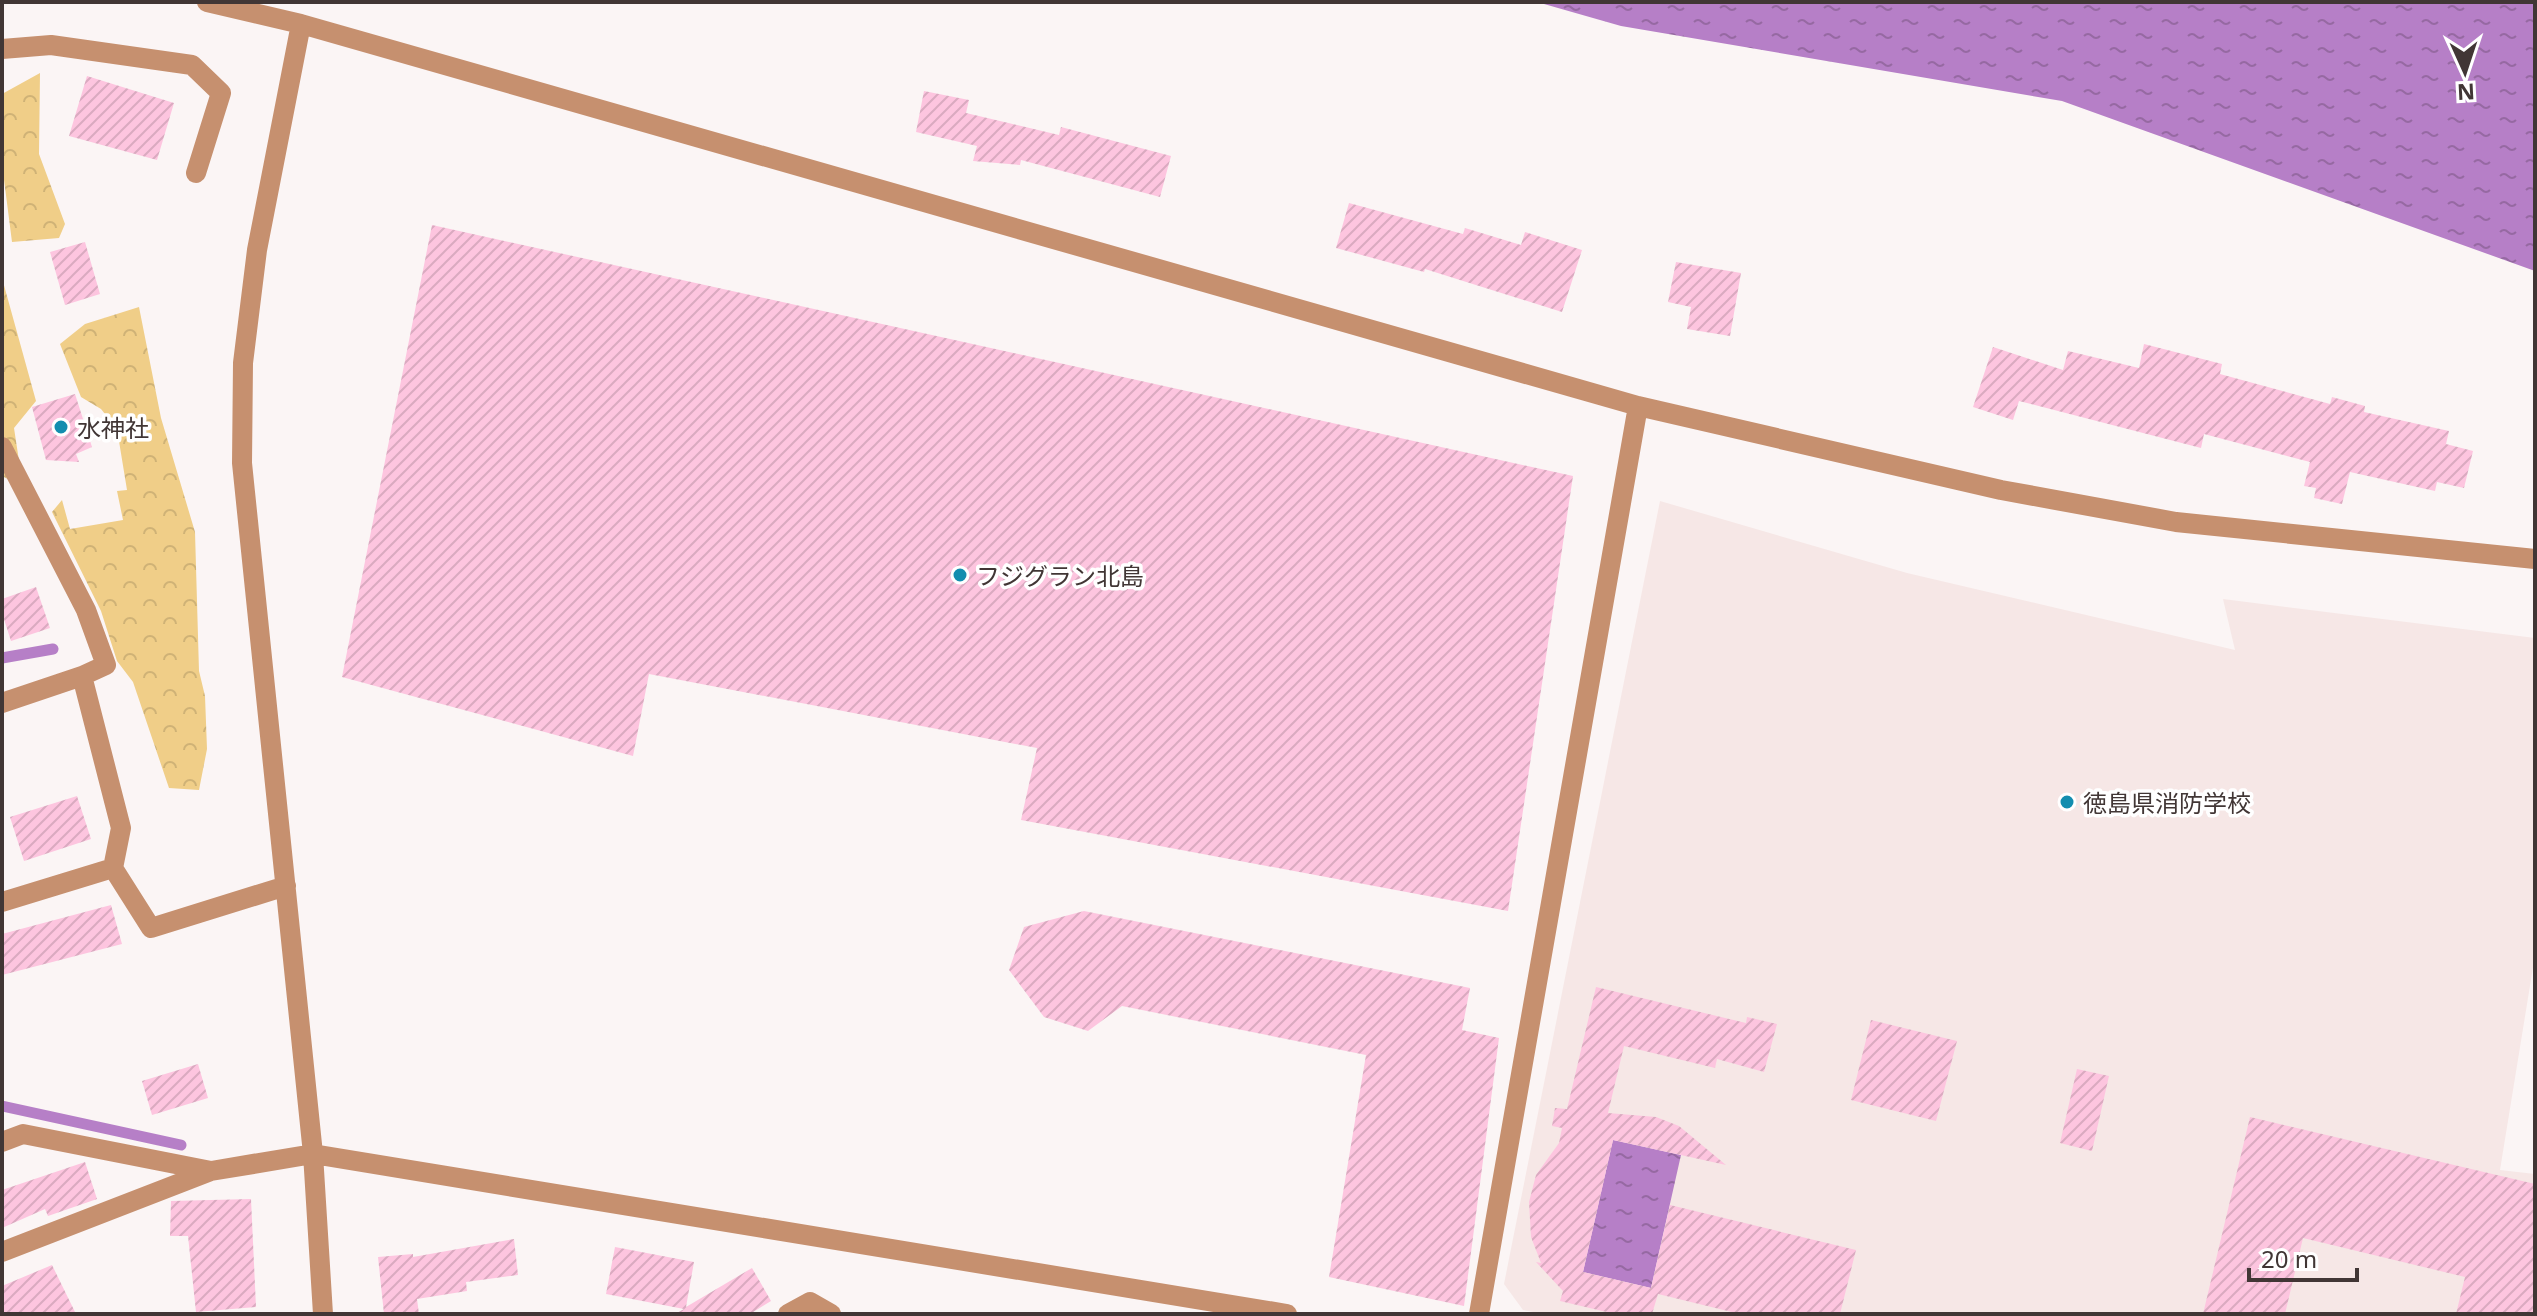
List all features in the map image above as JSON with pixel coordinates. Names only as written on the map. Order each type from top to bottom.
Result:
[{"type":"street","points":[[207,2],[301,24],[1638,406],[2001,490],[2176,522],[2535,559]]},
{"type":"street","points":[[301,24],[257,250],[243,363],[242,463],[313,1154],[323,1314]]},
{"type":"street","points":[[2,49],[51,45],[192,65],[221,93],[196,173]]},
{"type":"street","points":[[1479,1314],[1638,406]]},
{"type":"street","points":[[2,447],[86,610],[106,665],[2,703]]},
{"type":"street","points":[[82,676],[121,828],[113,868],[151,928],[286,886]]},
{"type":"street","points":[[2,902],[113,868]]},
{"type":"street","points":[[2,1142],[23,1134],[211,1171]]},
{"type":"street","points":[[2,1252],[211,1171],[313,1154],[1287,1314]]},
{"type":"street","points":[[788,1314],[810,1302],[831,1314]]},
{"type":"shaded area","name":"徳島県消防学校","points":[[1660,501],[1907,573],[2235,650],[2223,599],[2535,638],[2535,955],[2500,1170],[2535,1174],[2535,1314],[1544,1314],[1523,1310],[1504,1284]]},
{"type":"green space","points":[[40,73],[39,154],[65,224],[59,238],[12,242],[2,164],[2,94]]},
{"type":"green space","points":[[2,278],[36,401],[14,428],[23,487],[2,476]]},
{"type":"green space","points":[[139,307],[161,418],[195,532],[199,671],[205,696],[207,749],[199,790],[169,788],[133,682],[117,661],[101,611],[52,512],[62,500],[70,529],[123,520],[117,491],[127,490],[117,429],[101,409],[81,397],[60,344],[85,324]]},
{"type":"water","points":[[1537,2],[2535,2],[2535,271],[2062,101],[1621,26]]},
{"type":"water","points":[[1613,1140],[1681,1155],[1651,1288],[1583,1272]]},
{"type":"building","points":[[87,76],[174,103],[157,160],[69,136]]},
{"type":"building","points":[[924,91],[969,100],[966,113],[1059,135],[1061,127],[1171,156],[1160,197],[1021,160],[1020,165],[973,161],[977,146],[916,132]]},
{"type":"building","points":[[1349,203],[1463,234],[1465,228],[1521,245],[1525,232],[1582,250],[1562,312],[1425,269],[1424,272],[1336,248]]},
{"type":"building","name":"フジグラン北島","points":[[432,225],[1573,476],[1508,911],[1021,820],[1037,748],[649,674],[633,756],[342,677]]},
{"type":"building","points":[[85,242],[100,294],[65,305],[50,252]]},
{"type":"building","points":[[1676,262],[1741,273],[1730,336],[1687,329],[1691,307],[1668,302]]},
{"type":"building","points":[[2144,344],[2222,364],[2220,374],[2330,404],[2332,397],[2365,406],[2364,412],[2449,431],[2446,444],[2473,451],[2464,488],[2437,482],[2435,491],[2350,472],[2342,504],[2314,498],[2316,488],[2304,486],[2310,462],[2204,434],[2201,448],[2019,401],[2013,420],[1973,407],[1993,347],[2063,370],[2068,351],[2139,368]]},
{"type":"building","name":"水神社","points":[[75,394],[92,447],[76,454],[79,462],[46,460],[32,407]]},
{"type":"building","points":[[36,587],[50,628],[11,641],[2,613],[2,599]]},
{"type":"building","points":[[77,796],[91,839],[24,861],[10,817]]},
{"type":"building","points":[[111,905],[122,944],[2,975],[2,934]]},
{"type":"building","points":[[1084,911],[1470,988],[1462,1030],[1499,1038],[1464,1306],[1329,1277],[1366,1055],[1122,1006],[1088,1031],[1044,1017],[1009,970],[1024,927]]},
{"type":"building","points":[[1596,987],[1746,1023],[1747,1017],[1777,1024],[1764,1072],[1717,1059],[1715,1068],[1624,1046],[1608,1113],[1656,1117],[1679,1126],[1726,1165],[1613,1140],[1583,1272],[1651,1288],[1670,1205],[1856,1250],[1840,1314],[1740,1314],[1658,1294],[1652,1314],[1615,1314],[1560,1301],[1563,1291],[1536,1262],[1541,1263],[1531,1237],[1529,1202],[1536,1175],[1559,1143],[1562,1128],[1552,1126],[1555,1108],[1567,1109]]},
{"type":"building","points":[[1871,1020],[1957,1041],[1936,1121],[1851,1100]]},
{"type":"building","points":[[198,1064],[208,1098],[152,1115],[142,1081]]},
{"type":"building","points":[[2077,1069],[2109,1076],[2092,1151],[2060,1143]]},
{"type":"building","points":[[2250,1117],[2535,1184],[2535,1314],[2456,1314],[2465,1277],[2303,1238],[2285,1314],[2203,1314]]},
{"type":"building","points":[[85,1162],[97,1199],[48,1216],[45,1209],[2,1228],[2,1190]]},
{"type":"building","points":[[251,1199],[256,1307],[196,1312],[188,1236],[170,1236],[171,1201]]},
{"type":"building","points":[[514,1239],[518,1275],[466,1282],[467,1291],[417,1299],[419,1314],[384,1314],[378,1257],[413,1254],[413,1257]]},
{"type":"building","points":[[615,1247],[694,1262],[686,1307],[752,1268],[771,1301],[750,1314],[675,1314],[684,1309],[606,1294]]},
{"type":"building","points":[[52,1265],[76,1314],[2,1314],[2,1286]]},
{"type":"waterway","points":[[2,658],[53,649]]},
{"type":"waterway","points":[[2,1106],[181,1145]]},
{"type":"place","name":"水神社","points":[[61,427]]},
{"type":"place","name":"フジグラン北島","points":[[960,575]]},
{"type":"place","name":"徳島県消防学校","points":[[2067,802]]}]
